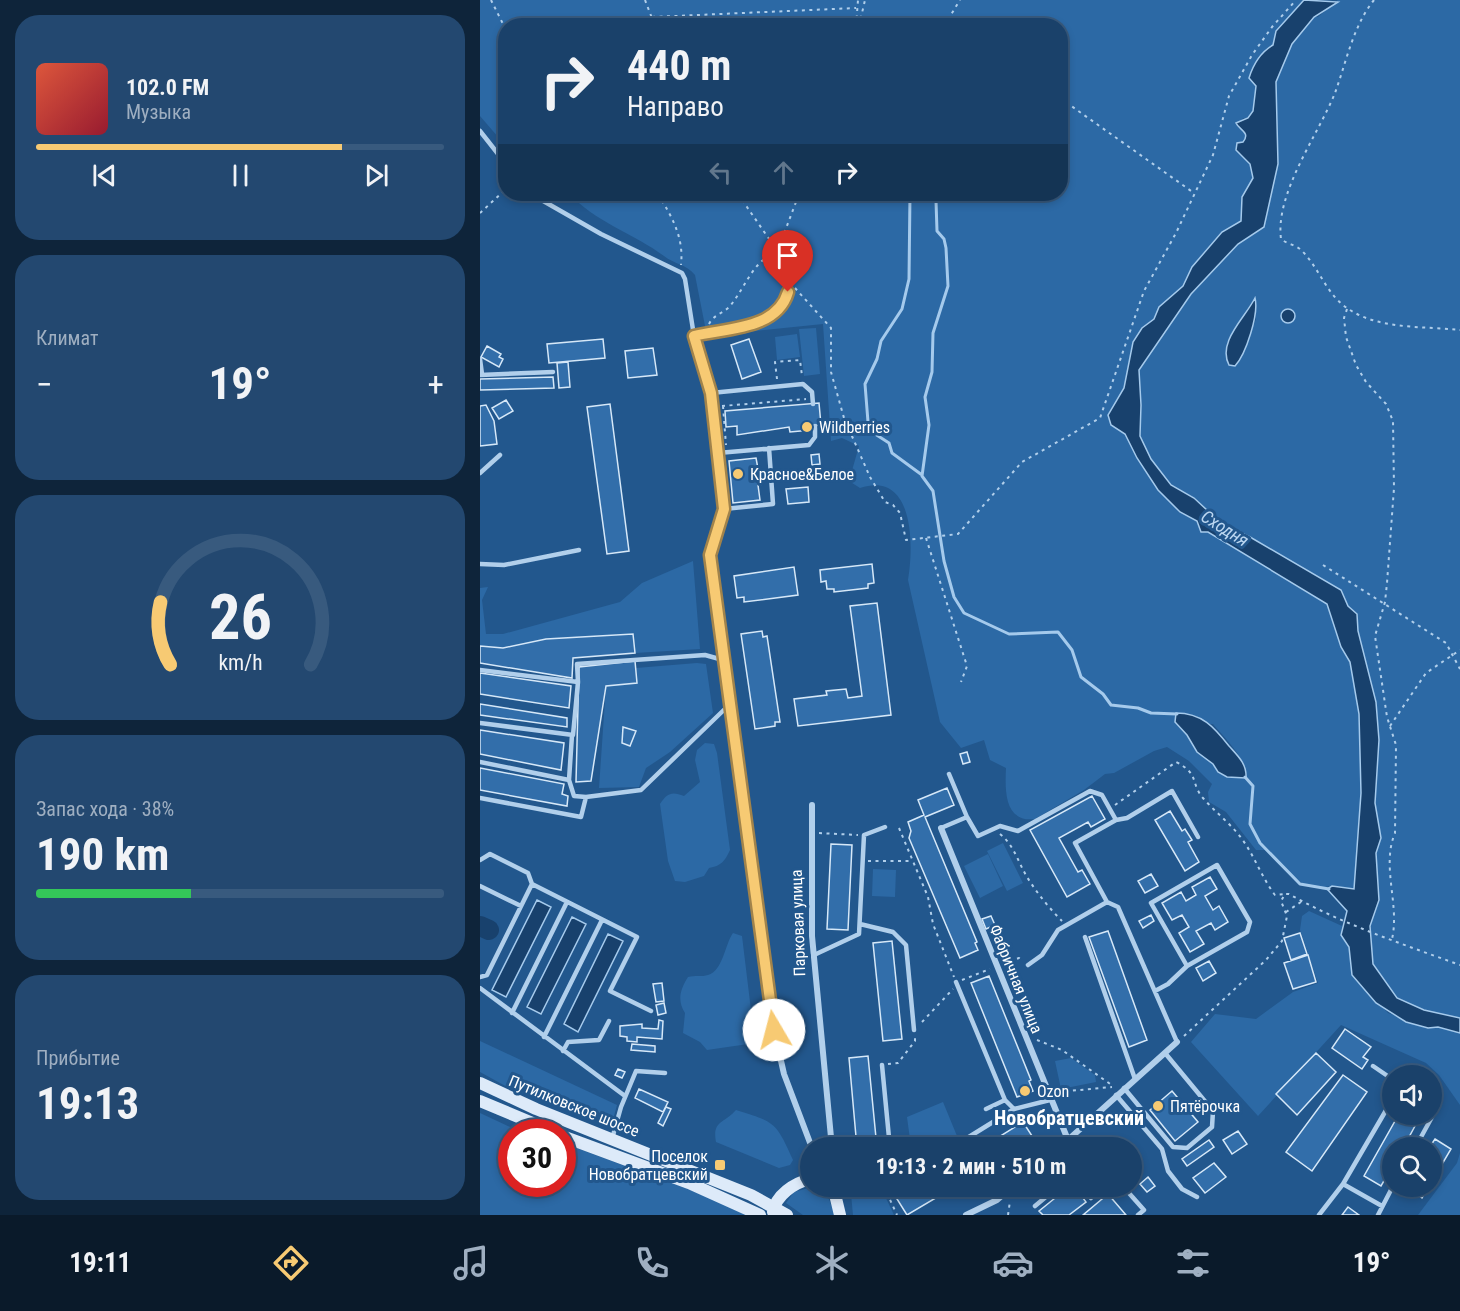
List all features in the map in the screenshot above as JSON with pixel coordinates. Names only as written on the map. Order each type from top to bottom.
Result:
[{"type":"main road","name":"Путилковское шоссе","points":[[480,1083],[787,1215]]},
{"type":"main road","name":"Путилковское шоссе","points":[[480,1101],[523,1119]]},
{"type":"main road","name":"Путилковское шоссе","points":[[576,1141],[689,1183],[760,1215]]},
{"type":"main road","points":[[774,1211],[787,1190],[800,1184]]},
{"type":"main road","points":[[836,1197],[840,1215]]},
{"type":"street","points":[[710,555],[774,1030],[784,1074],[808,1137]]},
{"type":"street","name":"Парковая улица","points":[[812,805],[814,954],[831,1137]]},
{"type":"street","name":"Фабричная улица","points":[[941,828],[1067,1137]]},
{"type":"street","points":[[1071,1137],[1177,1042]]},
{"type":"street","points":[[966,1215],[982,1209],[999,1197]]},
{"type":"lane","points":[[480,131],[498,154]]},
{"type":"lane","points":[[543,201],[601,234],[680,272],[686,279],[694,336],[711,393],[724,509],[710,555]]},
{"type":"lane","points":[[694,336],[757,323],[771,316],[785,302],[789,281],[778,253]]},
{"type":"lane","points":[[480,359],[481,374],[552,372]]},
{"type":"lane","points":[[711,393],[803,384],[812,392],[812,401]]},
{"type":"lane","points":[[718,453],[809,445],[816,437],[815,426]]},
{"type":"lane","points":[[724,509],[773,504],[769,448]]},
{"type":"lane","points":[[480,473],[500,455]]},
{"type":"lane","points":[[480,564],[504,565],[579,550]]},
{"type":"lane","points":[[723,660],[705,655],[578,664],[569,780],[574,796],[586,797],[641,790],[729,705]]},
{"type":"lane","points":[[480,670],[578,682]]},
{"type":"lane","points":[[480,723],[572,735]]},
{"type":"lane","points":[[480,762],[569,780]]},
{"type":"lane","points":[[949,774],[967,817],[978,836],[1000,826],[1018,831],[1090,791],[1102,795],[1116,820]]},
{"type":"lane","points":[[1177,1042],[1118,907],[1107,902],[1075,843],[1116,820],[1127,818],[1172,791],[1198,837]]},
{"type":"lane","points":[[480,798],[582,817],[586,797]]},
{"type":"lane","points":[[941,828],[967,817]]},
{"type":"lane","points":[[814,954],[859,934],[864,835],[885,827]]},
{"type":"lane","points":[[480,860],[490,854],[528,873],[532,884],[637,937],[610,991],[651,1011]]},
{"type":"lane","points":[[1155,991],[1168,984],[1187,966],[1247,932],[1250,922],[1217,865],[1151,903],[1187,966]]},
{"type":"lane","points":[[480,977],[487,975],[532,884]]},
{"type":"lane","points":[[480,886],[521,906]]},
{"type":"lane","points":[[512,1013],[567,902]]},
{"type":"lane","points":[[1028,966],[1042,955],[1058,930],[1107,902]]},
{"type":"lane","points":[[544,1037],[602,920]]},
{"type":"lane","points":[[860,924],[892,932],[906,945],[914,1030]]},
{"type":"lane","points":[[1084,937],[1135,1078]]},
{"type":"lane","points":[[957,984],[1005,1100],[1014,1109]]},
{"type":"lane","points":[[480,988],[625,1096]]},
{"type":"lane","points":[[563,1051],[568,1042],[599,1040],[609,1021]]},
{"type":"lane","points":[[1126,1086],[1173,1147],[1187,1148],[1212,1127],[1213,1112],[1165,1053]]},
{"type":"lane","points":[[882,1065],[889,1137]]},
{"type":"lane","points":[[1373,1066],[1382,1072]]},
{"type":"lane","points":[[612,1139],[625,1096],[636,1071],[665,1073]]},
{"type":"lane","points":[[1116,1095],[1161,1149],[1168,1171],[1182,1189],[1197,1197]]},
{"type":"lane","points":[[969,1137],[1014,1109],[1049,1097]]},
{"type":"lane","points":[[986,1109],[1005,1100]]},
{"type":"lane","points":[[1319,1215],[1343,1184],[1382,1117]]},
{"type":"lane","points":[[1343,1184],[1382,1206]]},
{"type":"lane","points":[[1035,1206],[1046,1197]]},
{"type":"lane","points":[[1132,1197],[1144,1210],[1138,1215]]},
{"type":"lane","points":[[1378,1215],[1387,1197]]},
{"type":"path","points":[[491,0],[500,18]]},
{"type":"path","points":[[645,0],[652,17],[856,8]]},
{"type":"path","points":[[857,18],[858,0]]},
{"type":"path","points":[[860,18],[865,0]]},
{"type":"path","points":[[949,18],[960,0]]},
{"type":"path","points":[[789,281],[831,328],[831,372],[844,418],[870,477],[885,502],[893,505],[900,513],[906,540],[958,534],[1022,462],[1100,418],[1144,291],[1213,155],[1229,96],[1252,55],[1272,27],[1296,0]]},
{"type":"path","points":[[1374,0],[1360,25],[1333,97],[1305,152],[1280,216],[1281,239],[1300,249],[1336,298],[1347,309],[1379,321],[1418,328],[1460,330]]},
{"type":"path","points":[[1068,104],[1194,193]]},
{"type":"path","points":[[480,213],[498,196]]},
{"type":"path","points":[[662,201],[673,219],[682,243],[680,272]]},
{"type":"path","points":[[743,201],[778,253]]},
{"type":"path","points":[[706,333],[711,320],[729,307],[760,260],[778,253],[797,201]]},
{"type":"path","points":[[1347,309],[1344,318],[1346,337],[1356,365],[1366,382],[1386,404],[1393,421],[1394,488],[1385,602],[1375,636],[1397,755],[1395,833],[1391,843],[1390,871],[1394,911],[1392,939]]},
{"type":"path","points":[[777,387],[775,362],[800,360],[803,384]]},
{"type":"path","points":[[713,407],[812,401]]},
{"type":"path","points":[[927,538],[967,666],[961,682]]},
{"type":"path","points":[[1323,565],[1385,602],[1446,643],[1460,669]]},
{"type":"path","points":[[1390,726],[1426,673],[1460,650]]},
{"type":"path","points":[[1110,809],[1176,762],[1192,772],[1201,796],[1240,836],[1255,858],[1263,879],[1275,896],[1289,894],[1301,902],[1343,920],[1460,965]]},
{"type":"path","points":[[882,1065],[898,1063],[915,1041],[914,1030],[957,984],[933,924],[928,897],[899,828]]},
{"type":"path","points":[[993,829],[1009,841],[1028,878],[1049,908],[1067,925]]},
{"type":"path","points":[[812,833],[864,835]]},
{"type":"path","points":[[863,861],[913,861]]},
{"type":"path","points":[[1177,1042],[1266,960],[1282,941],[1286,912],[1281,901],[1285,894]]},
{"type":"path","points":[[1286,912],[1301,902]]},
{"type":"path","points":[[1024,1035],[1062,1050],[1113,1086]]},
{"type":"path","points":[[1049,1097],[1113,1086],[1126,1086]]},
{"type":"path","points":[[889,1197],[897,1215]]},
{"type":"path","points":[[1008,1215],[1011,1197]]},
{"type":"shaded area","points":[[480,0],[1304,0],[1276,34],[1273,45],[1265,50],[1249,78],[1256,86],[1253,111],[1237,126],[1245,132],[1246,139],[1236,150],[1250,164],[1253,178],[1242,197],[1241,220],[1219,235],[1192,267],[1183,286],[1162,304],[1154,319],[1142,328],[1132,345],[1124,388],[1108,415],[1111,425],[1125,434],[1137,458],[1158,490],[1180,512],[1197,521],[1201,532],[1208,532],[1327,604],[1341,647],[1350,662],[1359,714],[1361,793],[1354,889],[1310,886],[1302,883],[1267,850],[1256,850],[1226,812],[1209,802],[1208,792],[1212,784],[1189,761],[1167,747],[1154,751],[1114,773],[1105,774],[1084,790],[1035,819],[1017,816],[1008,803],[1006,768],[990,760],[984,740],[961,748],[940,722],[908,580],[911,548],[906,514],[900,500],[891,490],[878,485],[860,488],[849,481],[859,446],[842,438],[831,441],[823,324],[707,336],[695,275],[684,266],[602,220],[577,201],[1068,201],[1068,18],[498,18],[498,137],[480,116]],"holes":[[[1175,723],[1213,724],[1229,742],[1243,764],[1246,778],[1227,777],[1218,772],[1213,764],[1197,752],[1187,735]]]},
{"type":"shaded area","points":[[1338,0],[1460,0],[1460,1018],[1424,1010],[1396,998],[1373,964],[1370,926],[1379,900],[1376,853],[1381,838],[1375,803],[1379,740],[1376,702],[1358,631],[1357,614],[1348,606],[1341,590],[1250,537],[1222,524],[1194,498],[1171,485],[1151,459],[1140,436],[1139,370],[1191,294],[1238,244],[1264,227],[1278,164],[1276,82],[1292,44],[1314,17],[1318,17]],"holes":[[[1255,299],[1256,319],[1240,360],[1235,328]]]},
{"type":"shaded area","points":[[816,328],[820,374],[804,376],[799,329]]},
{"type":"shaded area","points":[[797,334],[800,357],[777,360],[775,337]]},
{"type":"shaded area","points":[[693,561],[700,649],[635,653],[633,634],[546,639],[503,648],[480,646],[480,588],[488,587],[482,600],[486,634],[503,634],[620,602],[642,583]]},
{"type":"shaded area","points":[[706,664],[713,713],[670,752],[646,768],[639,787],[599,788],[606,686],[636,683],[636,668]]},
{"type":"shaded area","points":[[705,743],[714,744],[717,753],[730,850],[722,862],[709,868],[704,876],[685,882],[675,881],[668,861],[660,804],[670,794],[684,796],[700,782],[695,760],[697,750]]},
{"type":"shaded area","points":[[1003,843],[1023,883],[1007,891],[987,851]]},
{"type":"shaded area","points":[[988,854],[1003,886],[980,898],[964,866]]},
{"type":"shaded area","points":[[873,869],[896,870],[895,897],[872,896]]},
{"type":"shaded area","points":[[1309,911],[1342,926],[1341,935],[1349,947],[1352,975],[1388,1013],[1428,1028],[1438,1027],[1460,1033],[1460,1105],[1442,1079],[1442,1065],[1428,1065],[1341,1025],[1258,1116],[1191,1042],[1215,1014],[1256,1019],[1293,992],[1318,983],[1300,930],[1302,916]]},
{"type":"shaded area","points":[[733,933],[742,936],[755,1043],[707,1050],[700,1042],[683,1033],[685,1013],[680,999],[681,991],[688,977],[708,975],[717,968]]},
{"type":"shaded area","points":[[480,1041],[617,1105],[611,1127],[511,1089],[480,1072]]},
{"type":"shaded area","points":[[1071,1058],[1095,1075],[1096,1082],[1061,1089],[1055,1061]]},
{"type":"shaded area","points":[[943,1102],[957,1136],[910,1137],[907,1117]]},
{"type":"shaded area","points":[[736,1110],[773,1125],[793,1160],[790,1165],[779,1168],[716,1142],[717,1126]]},
{"type":"shaded area","points":[[480,1113],[498,1121],[498,1197],[576,1197],[576,1148],[701,1194],[748,1215],[480,1215]]},
{"type":"shaded area","points":[[1460,1153],[1460,1215],[1418,1215],[1432,1197],[1442,1197],[1442,1183],[1457,1163]]},
{"type":"shaded area","points":[[800,1190],[800,1197],[828,1197],[835,1215],[803,1215],[786,1203],[794,1192]]},
{"type":"shaded area","points":[[851,1197],[885,1197],[894,1215],[853,1215]]},
{"type":"water","name":"Сходня","points":[[1304,0],[1338,2],[1314,17],[1292,44],[1276,82],[1278,164],[1264,227],[1238,244],[1191,294],[1139,370],[1140,436],[1151,459],[1171,485],[1194,498],[1222,524],[1250,537],[1341,590],[1348,606],[1357,614],[1358,631],[1376,702],[1379,740],[1375,803],[1381,838],[1376,853],[1379,900],[1370,926],[1373,964],[1397,998],[1424,1010],[1460,1018],[1460,1033],[1406,1022],[1376,1003],[1352,975],[1349,947],[1341,935],[1347,911],[1327,889],[1332,886],[1354,889],[1361,793],[1359,714],[1350,662],[1341,647],[1327,604],[1208,532],[1201,532],[1197,521],[1180,512],[1158,490],[1137,458],[1125,434],[1111,425],[1108,415],[1124,388],[1133,342],[1142,328],[1154,319],[1159,307],[1183,286],[1192,267],[1222,232],[1241,221],[1242,197],[1253,178],[1250,164],[1236,150],[1237,143],[1243,142],[1246,136],[1236,123],[1248,118],[1253,111],[1256,86],[1249,78],[1255,64],[1261,55],[1273,45],[1276,31]]},
{"type":"water","points":[[1255,298],[1255,314],[1247,343],[1235,366],[1229,365],[1226,356],[1229,339]]},
{"type":"water","points":[[1285,309],[1291,309],[1295,316],[1291,323],[1285,323],[1281,319],[1281,313]]},
{"type":"water","points":[[1176,713],[1193,715],[1207,722],[1241,760],[1246,778],[1227,777],[1218,772],[1213,764],[1197,752],[1187,735],[1175,722]]},
{"type":"water","points":[[537,900],[551,907],[506,997],[492,990]]},
{"type":"water","points":[[572,917],[586,924],[541,1014],[527,1007]]},
{"type":"water","points":[[608,934],[623,941],[578,1032],[564,1024]]},
{"type":"building","points":[[603,339],[605,358],[549,363],[547,344]]},
{"type":"building","points":[[749,339],[761,372],[742,379],[731,345]]},
{"type":"building","points":[[487,346],[501,354],[499,357],[503,359],[499,367],[481,357]]},
{"type":"building","points":[[653,348],[657,375],[628,378],[625,351]]},
{"type":"building","points":[[568,362],[570,387],[559,388],[557,363]]},
{"type":"building","points":[[553,377],[554,388],[480,390],[480,379]]},
{"type":"building","points":[[506,400],[513,411],[499,419],[492,408]]},
{"type":"building","points":[[819,403],[821,425],[810,426],[811,430],[790,432],[789,427],[737,435],[737,426],[726,427],[725,411]]},
{"type":"building","points":[[610,404],[629,551],[607,554],[587,407]]},
{"type":"building","points":[[486,405],[494,421],[497,444],[480,446],[480,406]]},
{"type":"building","points":[[819,454],[820,464],[812,465],[811,455]]},
{"type":"building","points":[[756,458],[761,485],[758,485],[760,500],[733,503],[729,461]]},
{"type":"building","points":[[808,487],[809,502],[788,504],[786,489]]},
{"type":"building","points":[[872,564],[874,583],[868,584],[868,588],[834,592],[834,589],[827,589],[826,581],[821,582],[820,570]]},
{"type":"building","points":[[794,567],[798,595],[744,602],[744,597],[737,598],[734,576]]},
{"type":"building","points":[[877,603],[891,715],[798,726],[794,699],[827,695],[826,691],[846,689],[848,698],[862,696],[850,606]]},
{"type":"building","points":[[762,631],[763,637],[767,636],[780,722],[775,722],[775,726],[755,729],[741,634]]},
{"type":"building","points":[[633,634],[635,653],[573,658],[572,678],[480,663],[480,646],[503,648],[546,639]]},
{"type":"building","points":[[635,661],[637,683],[606,686],[591,781],[576,782],[579,667]]},
{"type":"building","points":[[480,673],[571,686],[569,708],[480,694]]},
{"type":"building","points":[[480,704],[567,718],[567,727],[480,715]]},
{"type":"building","points":[[623,727],[636,731],[630,746],[622,743]]},
{"type":"building","points":[[480,730],[564,743],[561,770],[480,754]]},
{"type":"building","points":[[967,752],[970,762],[963,764],[960,754]]},
{"type":"building","points":[[480,768],[564,784],[562,794],[568,796],[567,806],[480,790]]},
{"type":"building","points":[[947,788],[954,805],[925,817],[977,942],[975,943],[978,950],[960,958],[909,838],[911,831],[908,822],[924,815],[918,800]]},
{"type":"building","points":[[1092,796],[1105,819],[1091,827],[1088,822],[1059,838],[1078,872],[1082,870],[1090,884],[1067,897],[1030,830]]},
{"type":"building","points":[[1170,811],[1182,831],[1185,829],[1192,840],[1188,842],[1199,862],[1185,871],[1155,820]]},
{"type":"building","points":[[831,844],[852,845],[848,930],[827,929]]},
{"type":"building","points":[[1151,874],[1158,886],[1145,893],[1138,881]]},
{"type":"building","points":[[1210,877],[1217,889],[1205,896],[1213,910],[1219,906],[1228,922],[1215,930],[1211,923],[1196,931],[1204,944],[1190,952],[1179,933],[1189,927],[1182,915],[1172,920],[1162,903],[1181,892],[1186,901],[1196,895],[1192,887]]},
{"type":"building","points":[[1151,915],[1154,921],[1143,928],[1139,921]]},
{"type":"building","points":[[991,916],[995,925],[986,929],[982,919]]},
{"type":"building","points":[[1108,931],[1147,1040],[1129,1047],[1089,937]]},
{"type":"building","points":[[1300,933],[1307,954],[1291,960],[1284,938]]},
{"type":"building","points":[[892,941],[902,1039],[883,1041],[873,943]]},
{"type":"building","points":[[1308,955],[1316,982],[1293,989],[1284,963]]},
{"type":"building","points":[[1209,961],[1216,973],[1203,981],[1196,968]]},
{"type":"building","points":[[989,976],[1031,1080],[1029,1081],[1033,1091],[1017,1097],[971,983]]},
{"type":"building","points":[[662,983],[664,1001],[656,1002],[653,984]]},
{"type":"building","points":[[664,1003],[666,1013],[658,1015],[656,1005]]},
{"type":"building","points":[[659,1020],[663,1021],[662,1039],[637,1037],[637,1042],[627,1041],[627,1037],[620,1036],[620,1026],[642,1024],[642,1028],[658,1029]]},
{"type":"building","points":[[1345,1029],[1371,1047],[1363,1057],[1368,1060],[1362,1069],[1332,1048]]},
{"type":"building","points":[[632,1044],[655,1046],[655,1052],[631,1050]]},
{"type":"building","points":[[1316,1053],[1336,1072],[1297,1115],[1276,1094]]},
{"type":"building","points":[[868,1056],[876,1137],[856,1137],[849,1058]]},
{"type":"building","points":[[618,1069],[625,1072],[622,1078],[615,1075]]},
{"type":"building","points":[[1343,1075],[1367,1092],[1312,1171],[1286,1152]]},
{"type":"building","points":[[639,1089],[668,1102],[663,1112],[635,1098]]},
{"type":"building","points":[[1172,1091],[1198,1122],[1175,1141],[1150,1110]]},
{"type":"building","points":[[666,1107],[671,1109],[663,1126],[658,1123]]},
{"type":"building","points":[[1023,1122],[1033,1137],[999,1137]]},
{"type":"building","points":[[1393,1125],[1416,1125],[1409,1137],[1386,1137]]},
{"type":"building","points":[[1238,1131],[1247,1144],[1232,1154],[1223,1140]]},
{"type":"building","points":[[1209,1140],[1214,1147],[1187,1166],[1182,1159]]},
{"type":"building","points":[[1442,1143],[1451,1149],[1442,1164]]},
{"type":"building","points":[[1382,1144],[1382,1184],[1381,1186],[1364,1176]]},
{"type":"building","points":[[1214,1163],[1226,1177],[1205,1193],[1193,1178]]},
{"type":"building","points":[[1148,1177],[1155,1186],[1147,1192],[1142,1186],[1142,1182]]},
{"type":"building","points":[[900,1197],[937,1197],[907,1215],[897,1199]]},
{"type":"building","points":[[1056,1197],[1082,1197],[1086,1202],[1069,1215],[1043,1215],[1039,1211]]},
{"type":"building","points":[[1104,1197],[1111,1197],[1126,1215],[1083,1215]]},
{"type":"building","points":[[1348,1207],[1359,1215],[1342,1215]]},
{"type":"waterway","points":[[910,201],[909,279],[902,309],[881,341],[877,359],[865,384],[868,422],[872,432],[889,443],[892,453],[922,475]]},
{"type":"waterway","points":[[936,201],[937,231],[944,239],[946,248],[948,286],[933,333],[932,372],[925,397],[929,425],[922,476],[933,491],[944,561],[954,597],[964,613],[1009,634],[1058,632],[1072,650],[1081,677],[1103,694],[1111,705],[1138,708],[1151,713],[1177,714]]},
{"type":"waterway","points":[[1245,777],[1253,786],[1250,824],[1260,843],[1300,884],[1329,889]]},
{"type":"waterway","points":[[480,926],[489,930]]},
{"type":"place","name":"Wildberries","points":[[807,427]]},
{"type":"place","name":"Красное&Белое","points":[[738,474]]},
{"type":"place","name":"Ozon","points":[[1025,1091]]},
{"type":"place","name":"Пятёрочка","points":[[1158,1106]]},
{"type":"place","name":"Поселок Новобратцевский","points":[[720,1165]]},
{"type":"district","name":"Новобратцевский","points":[[1069,1118]]},
{"type":"route","points":[[774,1030],[710,555],[724,509],[713,407],[694,336],[757,323],[780,310],[788,292]]}]
